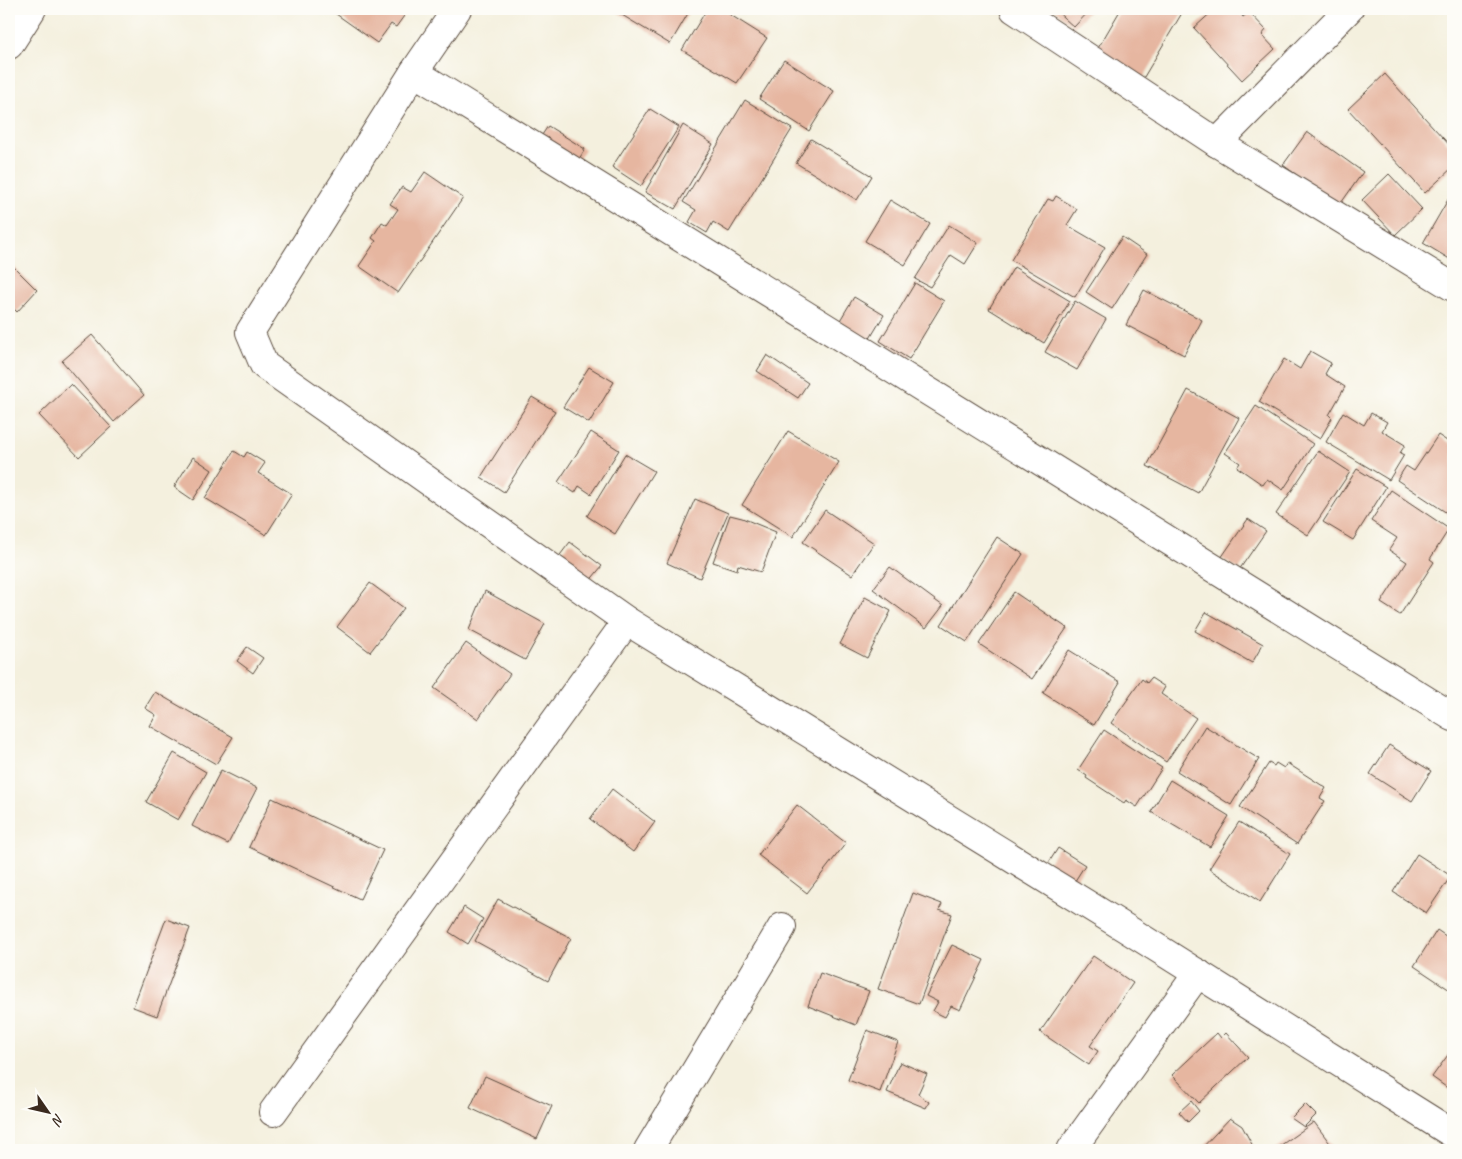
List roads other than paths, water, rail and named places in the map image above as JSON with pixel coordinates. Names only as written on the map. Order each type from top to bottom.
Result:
[{"type":"street","points":[[9,46],[32,9]]},
{"type":"street","points":[[457,9],[414,72],[250,332],[264,365],[627,621],[1198,973],[1453,1134]]},
{"type":"street","points":[[1014,9],[1217,143],[1453,287]]},
{"type":"street","points":[[1217,143],[1349,9]]},
{"type":"street","points":[[414,72],[1453,717]]},
{"type":"street","points":[[273,1112],[627,621]]},
{"type":"street","points":[[648,1150],[782,927]]},
{"type":"street","points":[[1071,1150],[1198,973]]}]
